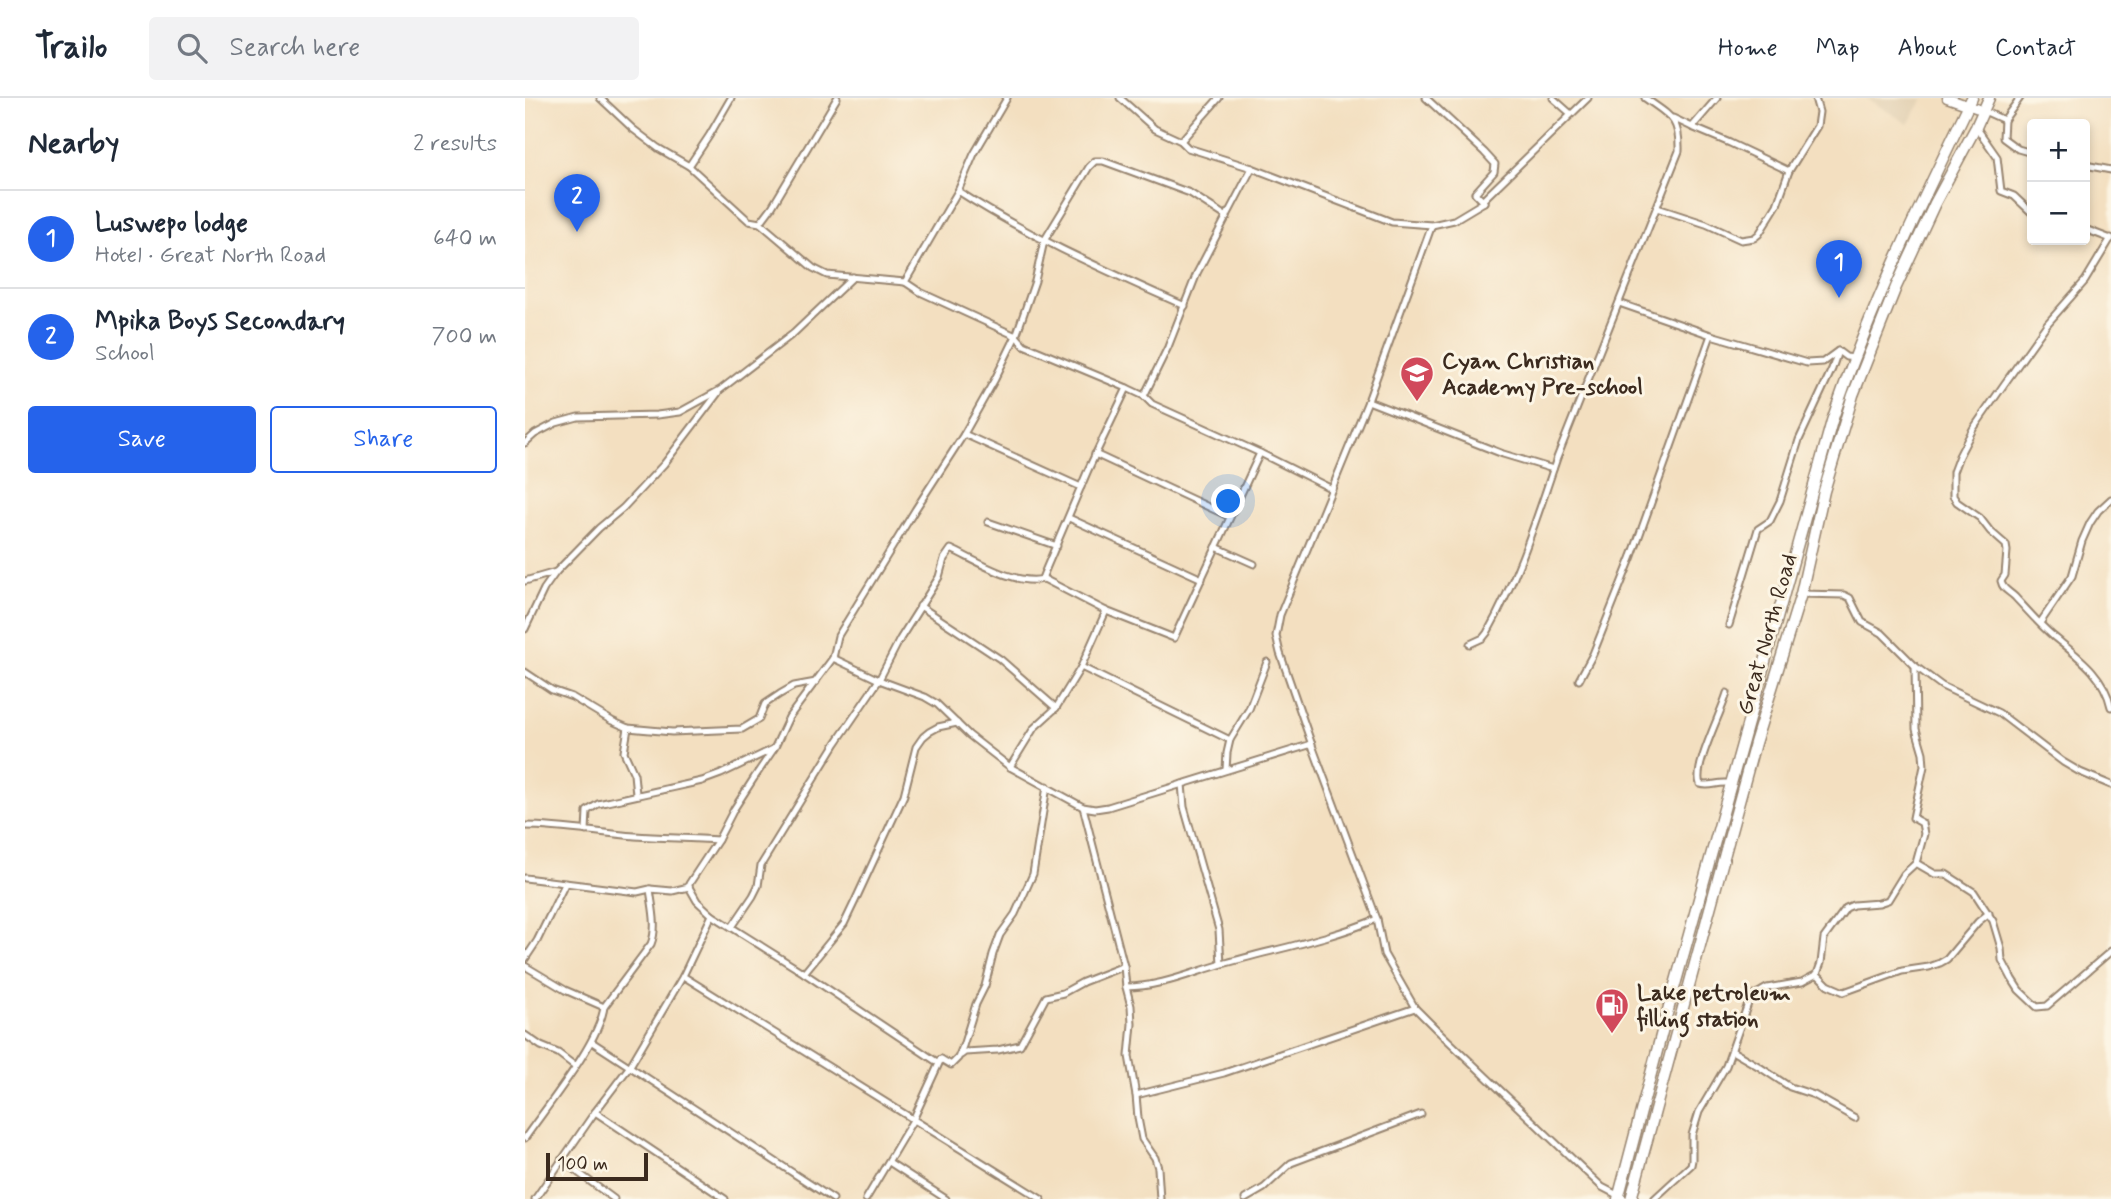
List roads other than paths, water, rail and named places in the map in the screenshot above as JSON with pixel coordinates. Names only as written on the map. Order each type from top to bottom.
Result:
[{"type":"highway","name":"Great North Road","points":[[1631,1199],[1751,756],[1801,594],[1824,491],[1864,363],[1935,203],[1989,98]]},
{"type":"highway","name":"Great North Road","points":[[1621,1198],[1663,1028],[1842,390],[1886,281],[1970,101]]},
{"type":"main road","points":[[1947,98],[1970,101],[1984,111]]},
{"type":"street","points":[[600,98],[607,100],[641,135],[689,166],[749,221],[760,223],[813,268],[827,275],[905,282],[920,292],[1016,336],[1024,345],[1127,388],[1144,396],[1151,404],[1332,489]]},
{"type":"street","points":[[689,166],[731,98]]},
{"type":"street","points":[[760,223],[837,98]]},
{"type":"street","points":[[905,282],[958,191],[974,154],[1007,98]]},
{"type":"street","points":[[1120,98],[1155,129],[1181,141],[1188,148],[1252,168],[1392,222],[1432,225],[1454,220],[1484,202],[1502,181],[1588,98]]},
{"type":"street","points":[[1181,141],[1219,98]]},
{"type":"street","points":[[1426,98],[1495,164],[1494,172],[1475,193],[1484,202]]},
{"type":"street","points":[[1553,98],[1571,114]]},
{"type":"street","points":[[1645,98],[1673,118],[1789,171]]},
{"type":"street","points":[[1692,127],[1717,98]]},
{"type":"street","points":[[1657,208],[1706,224],[1741,240],[1750,240],[1759,234],[1777,205],[1789,171],[1817,126],[1819,112],[1815,98]]},
{"type":"street","points":[[2020,98],[2004,120],[2003,138],[2018,149],[2027,152]]},
{"type":"street","points":[[1984,111],[2004,120]]},
{"type":"street","points":[[1471,644],[1483,638],[1490,628],[1521,559],[1553,469],[1679,151],[1673,118]]},
{"type":"street","points":[[1976,127],[1997,157],[2001,191],[2014,197],[2027,209]]},
{"type":"street","points":[[941,1059],[936,1062],[712,915],[697,901],[689,884],[718,840],[734,808],[775,747],[789,717],[833,658],[838,636],[964,434],[995,379],[1016,336],[1035,281],[1044,241],[1090,167],[1099,160],[1190,193],[1227,217]]},
{"type":"street","points":[[2090,165],[2111,170]]},
{"type":"street","points":[[1144,396],[1168,347],[1197,273],[1252,168]]},
{"type":"street","points":[[958,191],[1044,241],[1185,306]]},
{"type":"street","points":[[1432,225],[1368,401],[1280,615],[1276,636],[1312,744],[1377,919],[1384,954],[1415,1007],[1445,1039],[1602,1187],[1621,1198]]},
{"type":"street","points":[[2090,231],[2111,239],[2085,281],[2047,324],[1973,429],[1953,472],[1952,486],[1957,502],[1980,518],[2006,545],[2005,575],[2001,581],[2003,587],[2090,668],[2105,688],[2111,706]]},
{"type":"street","points":[[525,443],[535,433],[578,417],[680,412],[720,390],[794,333],[853,276]]},
{"type":"street","points":[[1619,303],[1711,335],[1807,363],[1823,362],[1838,351]]},
{"type":"street","points":[[1579,680],[1593,654],[1632,556],[1711,335]]},
{"type":"street","points":[[1838,351],[1846,357],[1855,358]]},
{"type":"street","points":[[1730,625],[1758,529],[1770,521],[1780,501],[1799,440],[1838,351]]},
{"type":"street","points":[[1044,579],[1095,454],[1127,388]]},
{"type":"street","points":[[525,629],[544,589],[556,572],[599,528],[623,508],[664,464],[720,390]]},
{"type":"street","points":[[1368,401],[1503,454],[1553,469]]},
{"type":"street","points":[[964,434],[1081,487]]},
{"type":"street","points":[[732,927],[758,886],[761,865],[836,743],[879,680],[939,577],[944,559],[951,549],[1014,578],[1033,582],[1044,579],[1106,611],[1174,638],[1259,453]]},
{"type":"street","points":[[1095,454],[1230,517]]},
{"type":"street","points":[[2039,623],[2072,576],[2090,523],[2111,499]]},
{"type":"street","points":[[1069,518],[1202,579]]},
{"type":"street","points":[[988,522],[1057,546]]},
{"type":"street","points":[[1216,547],[1254,564]]},
{"type":"street","points":[[525,580],[556,572]]},
{"type":"street","points":[[1801,594],[1844,595],[1850,598],[1862,622],[1882,632],[1915,666],[1942,686],[1999,713],[2080,772],[2111,785]]},
{"type":"street","points":[[920,606],[1000,659],[1056,708]]},
{"type":"street","points":[[1010,767],[1034,728],[1056,708],[1081,667],[1106,611]]},
{"type":"street","points":[[833,658],[937,704],[1010,767],[1083,807],[1108,807],[1312,744]]},
{"type":"street","points":[[1226,770],[1230,740],[1249,709],[1267,662]]},
{"type":"street","points":[[1654,1199],[1691,1165],[1692,1135],[1699,1112],[1720,1079],[1749,998],[1766,988],[1802,982],[1817,974],[1824,938],[1846,908],[1888,900],[1904,874],[1916,863],[1922,847],[1924,828],[1922,823],[1913,818],[1924,766],[1916,730],[1915,666]]},
{"type":"street","points":[[1081,667],[1230,740]]},
{"type":"street","points":[[525,672],[552,690],[572,697],[628,728],[672,732],[743,729],[759,719],[765,704],[780,694],[794,686],[816,682]]},
{"type":"street","points":[[1727,693],[1699,767],[1698,780],[1700,784],[1708,786],[1724,782],[1732,784]]},
{"type":"street","points":[[804,973],[844,924],[904,795],[916,747],[929,732],[957,723]]},
{"type":"street","points":[[628,728],[624,752],[634,774],[636,794]]},
{"type":"street","points":[[586,831],[587,811],[591,807],[711,778],[775,747]]},
{"type":"street","points":[[1182,784],[1184,807],[1219,930],[1221,964]]},
{"type":"street","points":[[951,1065],[958,1058],[963,1046],[1000,935],[1015,914],[1033,874],[1047,786]]},
{"type":"street","points":[[1083,807],[1124,966],[1131,1006],[1129,1056],[1138,1118],[1142,1139],[1156,1158],[1160,1199]]},
{"type":"street","points":[[525,826],[718,840]]},
{"type":"street","points":[[1916,863],[1935,874],[1946,874],[1974,892],[1989,913],[2006,968],[2019,990],[2037,1007],[2047,1006],[2111,951]]},
{"type":"street","points":[[525,878],[637,892],[650,889],[672,891],[689,887]]},
{"type":"street","points":[[525,959],[537,941],[565,884]]},
{"type":"street","points":[[525,1138],[592,1042],[604,1007],[655,936],[650,889]]},
{"type":"street","points":[[1817,974],[1828,985],[1844,992],[1902,971],[1929,967],[1947,959],[1989,913]]},
{"type":"street","points":[[535,1199],[630,1066],[684,975],[712,915]]},
{"type":"street","points":[[1126,987],[1144,987],[1170,981],[1377,919]]},
{"type":"street","points":[[525,966],[565,990],[604,1007]]},
{"type":"street","points":[[951,1065],[965,1052],[998,1050],[1020,1045],[1046,997],[1063,993],[1124,966]]},
{"type":"street","points":[[684,975],[1041,1199]]},
{"type":"street","points":[[1136,1095],[1224,1073],[1415,1007]]},
{"type":"street","points":[[525,1035],[575,1066]]},
{"type":"street","points":[[592,1042],[833,1199]]},
{"type":"street","points":[[1732,1051],[1790,1087],[1814,1095],[1854,1118]]},
{"type":"street","points":[[941,1059],[951,1065]]},
{"type":"street","points":[[866,1199],[913,1120],[941,1059]]},
{"type":"street","points":[[595,1112],[725,1199]]},
{"type":"street","points":[[1245,1199],[1264,1188],[1291,1163],[1421,1114]]},
{"type":"street","points":[[561,1160],[614,1199]]},
{"type":"street","points":[[889,1162],[946,1199]]},
{"type":"place","name":"Mpika Boys Secondary","points":[[577,232]]},
{"type":"place","name":"Luswepo lodge","points":[[1839,298]]},
{"type":"place","name":"Cyan Christian Academy Pre-school","points":[[1417,403]]},
{"type":"place","name":"Lake petroleum filling station","points":[[1612,1035]]}]
